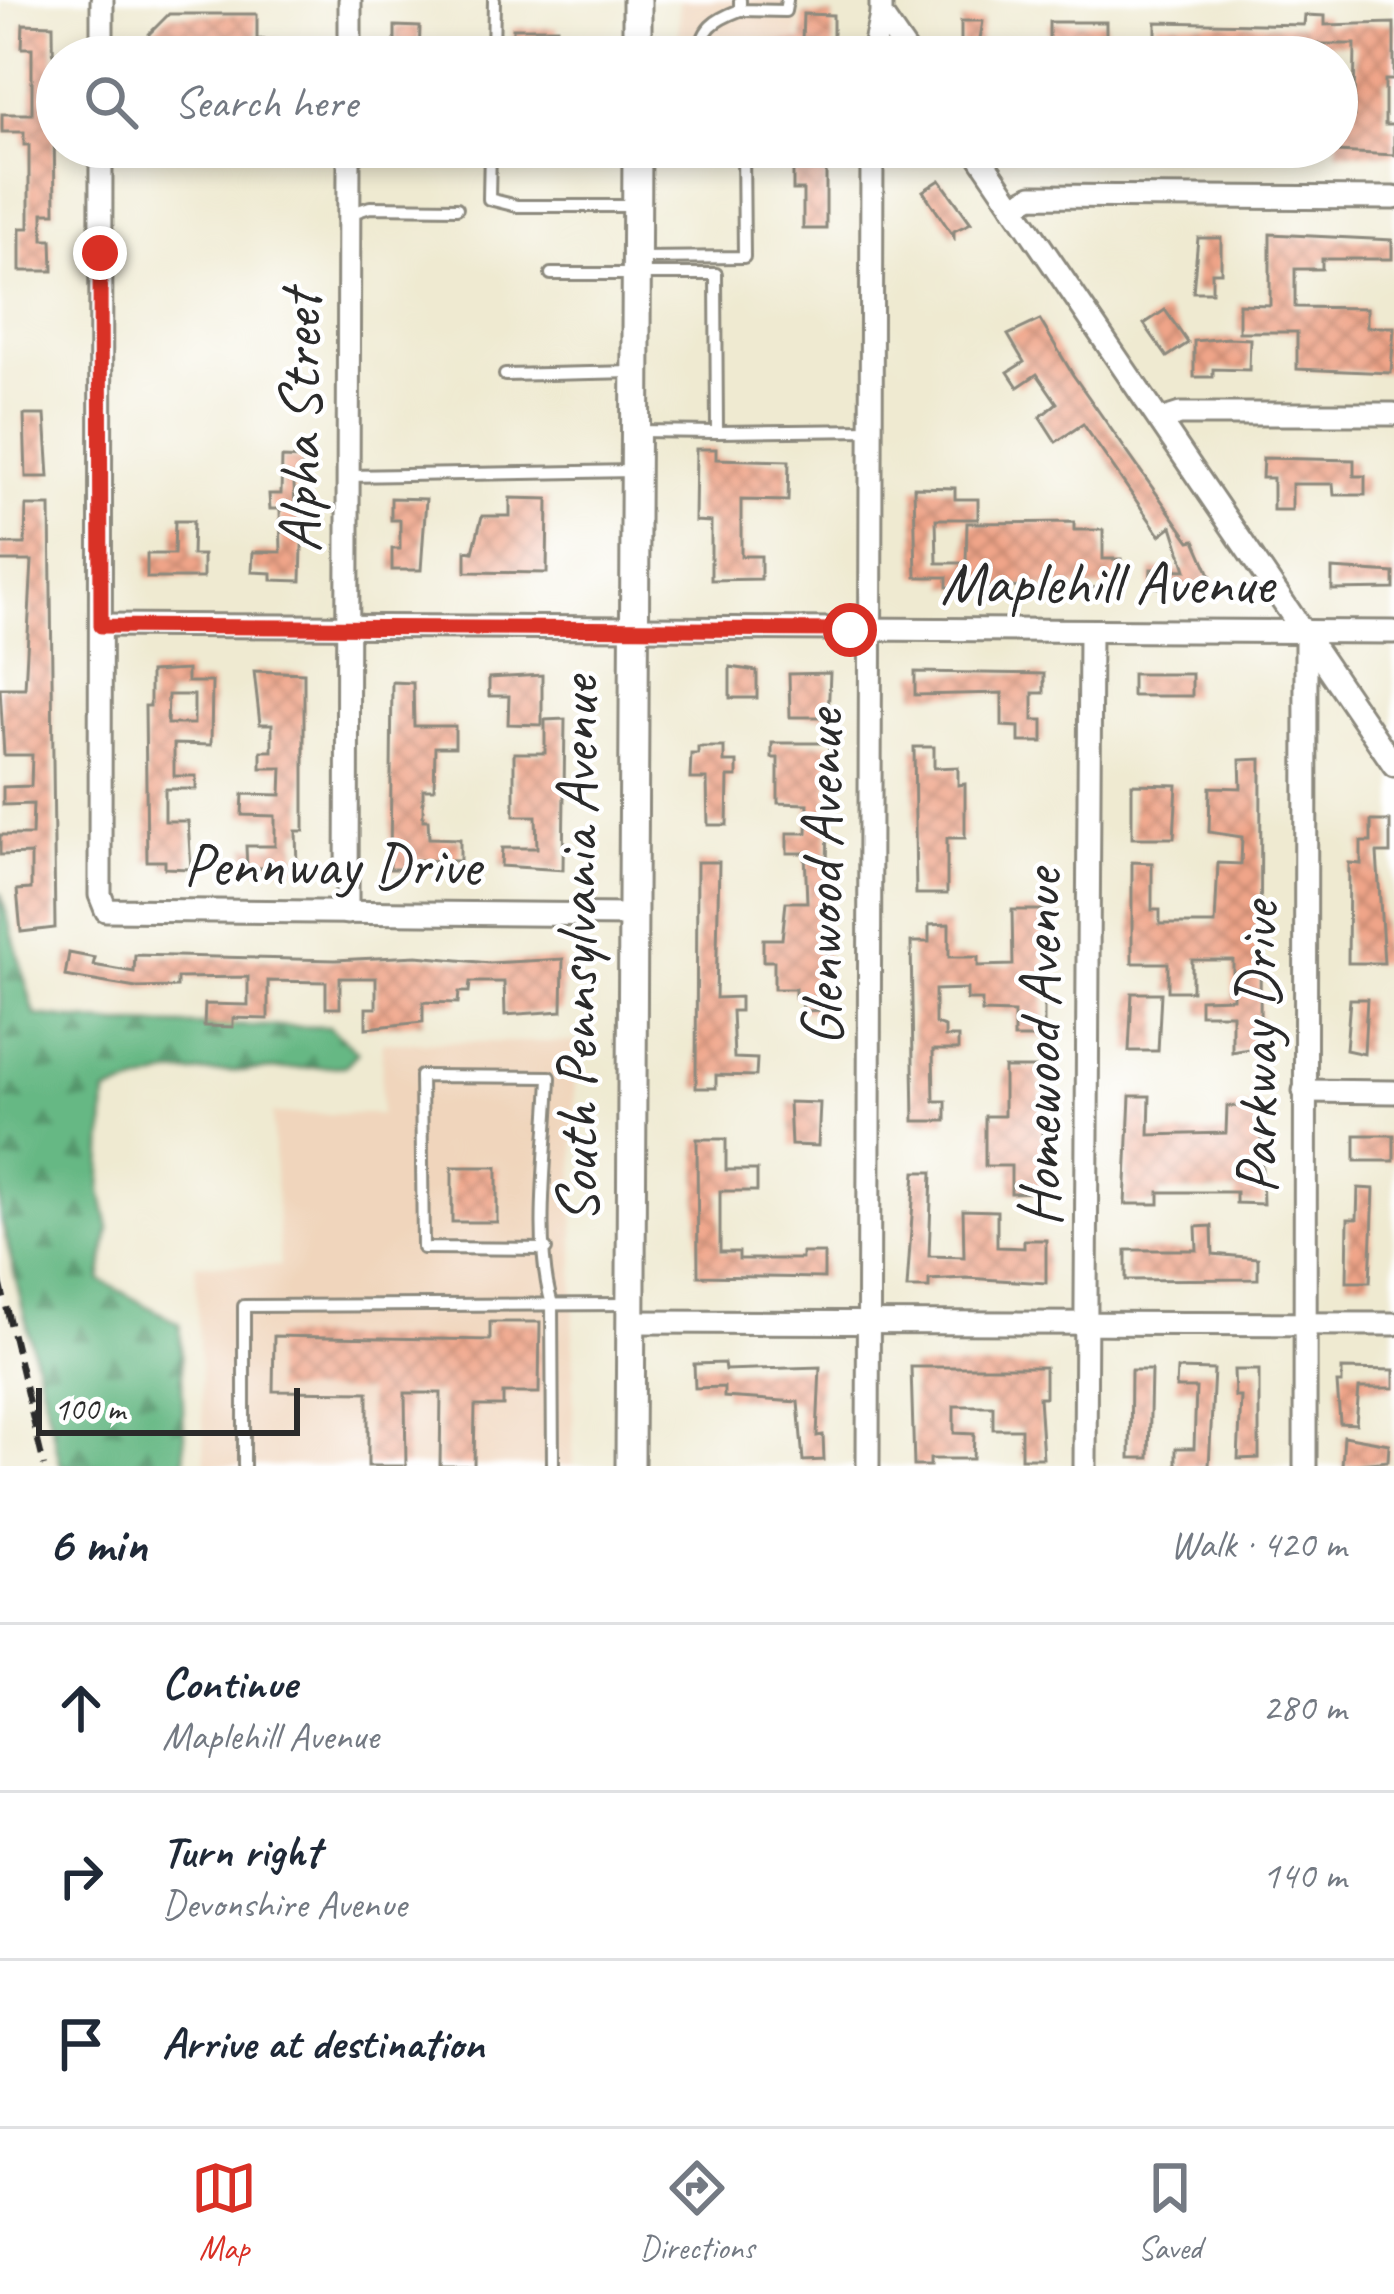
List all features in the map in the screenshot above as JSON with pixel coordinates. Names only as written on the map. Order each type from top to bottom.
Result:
[{"type":"main road","points":[[637,0],[637,36]]},
{"type":"main road","name":"South Pennsylvania Avenue","points":[[629,1466],[637,168]]},
{"type":"street","points":[[102,0],[102,36]]},
{"type":"street","points":[[350,0],[350,36]]},
{"type":"street","points":[[881,8],[898,36]]},
{"type":"street","points":[[101,168],[101,626]]},
{"type":"street","name":"Alpha Street","points":[[347,913],[350,168]]},
{"type":"street","name":"Glenwood Avenue","points":[[868,1466],[872,168]]},
{"type":"street","points":[[987,168],[1394,765]]},
{"type":"street","points":[[1013,206],[1032,196],[1394,198]]},
{"type":"street","points":[[1161,420],[1180,414],[1394,415]]},
{"type":"street","name":"Maplehill Avenue","points":[[101,626],[1394,632]]},
{"type":"street","name":"Pennway Drive","points":[[101,626],[100,896],[106,910],[630,915]]},
{"type":"street","name":"Homewood Avenue","points":[[1085,1466],[1090,631]]},
{"type":"street","name":"Parkway Drive","points":[[1305,1466],[1306,631]]},
{"type":"street","points":[[1304,1091],[1394,1092]]},
{"type":"street","points":[[630,1313],[870,1322],[1394,1324]]},
{"type":"lane","points":[[493,36],[494,0]]},
{"type":"lane","points":[[704,36],[716,19],[740,5],[785,11],[787,0]]},
{"type":"lane","points":[[490,168],[489,199],[517,206],[637,206]]},
{"type":"lane","points":[[551,274],[743,256],[743,168]]},
{"type":"lane","points":[[349,214],[370,207],[457,208]]},
{"type":"lane","points":[[636,264],[716,274],[717,432]]},
{"type":"lane","points":[[506,375],[636,372]]},
{"type":"lane","points":[[636,431],[872,430]]},
{"type":"lane","points":[[348,476],[636,471]]},
{"type":"lane","points":[[546,1249],[423,1248],[421,1076],[550,1077],[546,1249],[545,1281],[552,1304],[553,1466]]},
{"type":"lane","points":[[244,1466],[244,1306],[552,1304],[630,1313]]},
{"type":"shaded area","points":[[679,0],[798,0],[798,36],[678,36]]},
{"type":"shaded area","points":[[382,1042],[575,1042],[573,1466],[205,1466],[195,1264],[280,1266],[272,1114],[381,1114]]},
{"type":"green space","points":[[0,891],[35,1015],[116,1024],[329,1027],[358,1052],[345,1066],[172,1074],[106,1093],[101,1191],[109,1229],[100,1280],[180,1324],[185,1466],[61,1466],[0,1214]]},
{"type":"building","points":[[169,14],[257,14],[257,36],[149,34]]},
{"type":"building","points":[[803,14],[833,15],[833,36],[802,36]]},
{"type":"building","points":[[1305,15],[1325,16],[1325,25],[1394,23],[1394,80],[1385,80],[1385,125],[1394,125],[1394,155],[1358,153],[1358,36],[1156,36],[1156,22],[1304,25]]},
{"type":"building","points":[[961,21],[983,21],[980,36],[961,36]]},
{"type":"building","points":[[1049,22],[1106,22],[1106,36],[1049,36]]},
{"type":"building","points":[[23,24],[53,25],[53,36],[36,36],[36,168],[55,168],[55,213],[43,213],[43,240],[52,240],[53,271],[20,271],[20,228],[29,228],[29,145],[24,145],[24,132],[2,132],[2,114],[32,114],[32,48],[22,48]]},
{"type":"building","points":[[395,26],[420,27],[420,36],[395,36]]},
{"type":"building","points":[[513,28],[557,28],[557,36],[513,36]]},
{"type":"building","points":[[793,168],[826,168],[826,229],[803,229],[803,190],[793,190]]},
{"type":"building","points":[[940,180],[971,223],[954,231],[954,237],[923,191]]},
{"type":"building","points":[[1270,234],[1392,240],[1392,259],[1322,259],[1322,269],[1295,269],[1295,307],[1367,308],[1367,327],[1394,327],[1391,373],[1297,369],[1297,332],[1239,332],[1239,304],[1270,305]]},
{"type":"building","points":[[1198,238],[1221,238],[1221,272],[1212,272],[1212,292],[1193,292]]},
{"type":"building","points":[[1165,310],[1188,343],[1167,357],[1144,324]]},
{"type":"building","points":[[1040,320],[1073,375],[1190,541],[1195,540],[1215,586],[1197,591],[1150,587],[1151,569],[1186,570],[1172,526],[1160,535],[1083,424],[1056,442],[1040,417],[1057,403],[1037,374],[1018,387],[1008,372],[1024,362],[1008,335]]},
{"type":"building","points":[[1250,339],[1249,370],[1213,369],[1213,377],[1194,377],[1194,341]]},
{"type":"building","points":[[24,415],[45,415],[49,477],[26,477]]},
{"type":"building","points":[[696,449],[716,449],[716,459],[789,461],[788,501],[741,500],[741,556],[761,556],[761,579],[711,580],[711,522],[695,521]]},
{"type":"building","points":[[282,458],[303,459],[303,483],[294,483],[295,512],[303,512],[301,581],[272,580],[272,573],[252,572],[253,552],[281,552],[280,509],[270,509],[269,494],[281,494]]},
{"type":"building","points":[[1263,458],[1354,460],[1354,476],[1365,476],[1365,495],[1334,495],[1333,484],[1292,484],[1292,510],[1273,510],[1273,478],[1262,478]]},
{"type":"building","points":[[914,487],[955,488],[955,499],[978,499],[978,519],[936,519],[937,563],[966,563],[967,523],[1074,522],[1074,530],[1103,530],[1103,559],[1121,559],[1121,588],[947,587],[947,577],[916,577]]},
{"type":"building","points":[[391,498],[426,499],[421,570],[392,570],[392,549],[400,549],[400,520],[391,520]]},
{"type":"building","points":[[510,498],[548,499],[547,573],[466,572],[466,551],[473,552],[482,516],[510,516]]},
{"type":"building","points":[[26,506],[50,506],[55,928],[21,932],[17,890],[31,889],[31,854],[0,855],[0,835],[32,835],[33,804],[3,805],[3,787],[31,786],[32,755],[4,755],[0,688],[25,688],[32,561],[0,561],[0,544],[25,544]]},
{"type":"building","points":[[175,521],[193,521],[192,555],[203,555],[203,578],[147,578],[147,554],[174,554]]},
{"type":"building","points":[[1332,569],[1394,573],[1394,589],[1332,590]]},
{"type":"building","points":[[730,667],[757,671],[757,698],[730,698]]},
{"type":"building","points":[[187,670],[187,682],[212,682],[211,745],[174,744],[174,776],[196,776],[196,789],[165,789],[165,821],[188,821],[191,869],[165,868],[165,861],[147,861],[145,706],[150,706],[150,672]],"holes":[[[168,695],[194,695],[194,724],[167,724]]]},
{"type":"building","points":[[254,671],[304,673],[304,831],[296,831],[297,868],[247,868],[246,846],[275,846],[275,816],[242,815],[243,794],[281,795],[282,768],[261,768],[261,751],[272,751],[272,724],[260,724]]},
{"type":"building","points":[[915,672],[1044,674],[1044,693],[1033,693],[1033,720],[1043,720],[1043,742],[1019,742],[1019,727],[1002,726],[1002,693],[915,695]]},
{"type":"building","points":[[830,673],[828,717],[790,717],[789,674]]},
{"type":"building","points":[[1132,674],[1192,674],[1192,696],[1132,696]]},
{"type":"building","points":[[542,675],[542,725],[508,724],[509,696],[489,696],[489,678]]},
{"type":"building","points":[[392,682],[413,683],[414,726],[455,726],[455,747],[435,747],[434,789],[423,789],[423,820],[428,820],[429,838],[460,839],[460,861],[415,860],[414,869],[390,869]]},
{"type":"building","points":[[565,719],[563,870],[501,866],[502,848],[537,848],[536,816],[514,816],[514,753],[545,753],[545,720]]},
{"type":"building","points":[[772,743],[829,743],[825,1010],[803,1011],[802,996],[795,997],[795,989],[774,989],[774,961],[763,961],[763,939],[782,939],[786,902],[807,902],[805,853],[787,853],[787,833],[807,833],[808,804],[778,803],[778,758],[772,758]]},
{"type":"building","points":[[698,747],[724,747],[724,762],[737,762],[737,777],[728,777],[727,825],[708,825],[707,779],[690,779],[691,754],[698,754]]},
{"type":"building","points":[[914,747],[934,747],[934,768],[958,767],[958,785],[965,784],[965,838],[947,838],[947,894],[916,894]]},
{"type":"building","points":[[1261,759],[1260,1047],[1232,1052],[1232,1014],[1200,1014],[1200,999],[1233,998],[1233,960],[1192,960],[1192,991],[1168,991],[1168,963],[1132,963],[1132,862],[1152,863],[1152,910],[1160,910],[1160,924],[1215,924],[1218,863],[1241,864],[1242,837],[1209,832],[1210,787],[1241,788],[1240,760]]},
{"type":"building","points":[[1132,784],[1177,785],[1174,838],[1132,838]]},
{"type":"building","points":[[1371,821],[1390,821],[1390,853],[1377,853],[1384,963],[1348,963],[1349,863],[1361,864],[1361,842],[1371,842]]},
{"type":"building","points":[[697,862],[719,862],[716,998],[740,997],[740,1011],[732,1011],[734,1058],[757,1059],[756,1076],[716,1075],[716,1088],[696,1088]]},
{"type":"building","points":[[1012,910],[1044,910],[1044,1038],[1014,1038],[1014,1013],[982,1012],[982,1000],[967,1000],[967,989],[935,990],[935,1024],[945,1027],[945,1037],[958,1037],[958,1050],[933,1050],[934,1101],[946,1101],[946,1121],[914,1121],[911,942],[929,942],[929,925],[949,924],[949,957],[978,957],[978,966],[1013,965]]},
{"type":"building","points":[[69,953],[95,958],[93,965],[134,972],[135,955],[335,960],[417,956],[489,963],[563,959],[562,1011],[505,1015],[504,982],[470,982],[469,992],[459,992],[458,1003],[423,1002],[423,1022],[366,1028],[366,1008],[376,1008],[376,978],[340,978],[340,1008],[326,1008],[326,982],[268,981],[268,1019],[233,1018],[233,1027],[204,1026],[205,1004],[248,1005],[248,977],[177,978],[177,987],[136,988],[65,976]]},
{"type":"building","points":[[1132,993],[1161,993],[1158,1051],[1129,1051]]},
{"type":"building","points":[[1350,999],[1367,999],[1364,1054],[1346,1050]]},
{"type":"building","points":[[1004,1068],[1040,1068],[1044,1192],[1011,1193],[1011,1166],[985,1166],[985,1116],[1004,1116]]},
{"type":"building","points":[[1130,1096],[1150,1096],[1149,1135],[1226,1133],[1227,1106],[1260,1107],[1263,1204],[1236,1203],[1236,1192],[1159,1192],[1159,1204],[1125,1204]]},
{"type":"building","points":[[789,1102],[820,1103],[818,1146],[791,1145]]},
{"type":"building","points":[[1355,1135],[1394,1135],[1394,1161],[1355,1161]]},
{"type":"building","points":[[697,1139],[726,1139],[726,1170],[757,1170],[757,1191],[720,1191],[720,1252],[739,1252],[739,1259],[802,1259],[802,1253],[824,1253],[824,1278],[698,1276]]},
{"type":"building","points":[[452,1167],[497,1167],[497,1222],[452,1222]]},
{"type":"building","points":[[915,1172],[932,1172],[929,1256],[964,1257],[963,1210],[997,1211],[997,1247],[1024,1248],[1024,1240],[1046,1240],[1046,1283],[966,1278],[929,1280],[929,1288],[907,1288]]},
{"type":"building","points":[[1358,1188],[1374,1189],[1370,1282],[1347,1282],[1348,1219],[1357,1219]]},
{"type":"building","points":[[1212,1226],[1213,1254],[1258,1258],[1258,1279],[1126,1280],[1126,1250],[1197,1250],[1196,1227]]},
{"type":"building","points":[[490,1322],[540,1322],[539,1393],[503,1393],[503,1406],[475,1406],[474,1466],[440,1466],[441,1393],[405,1393],[406,1466],[368,1466],[368,1392],[273,1391],[274,1336],[490,1340]]},
{"type":"building","points":[[724,1363],[725,1370],[820,1367],[817,1436],[823,1435],[824,1460],[803,1461],[798,1402],[724,1397],[724,1387],[695,1388],[694,1364]]},
{"type":"building","points":[[911,1367],[1045,1367],[1045,1397],[1039,1397],[1043,1458],[1021,1458],[1021,1429],[993,1429],[993,1406],[954,1406],[954,1433],[974,1434],[973,1459],[930,1459],[930,1466],[914,1466]]},
{"type":"building","points":[[1177,1369],[1214,1370],[1209,1466],[1176,1466],[1176,1448],[1194,1448],[1196,1388],[1176,1388]]},
{"type":"building","points":[[1342,1369],[1394,1370],[1394,1388],[1359,1388],[1356,1424],[1340,1423],[1337,1383],[1342,1383]]},
{"type":"building","points":[[1131,1370],[1151,1370],[1149,1458],[1130,1458]]},
{"type":"building","points":[[1234,1370],[1259,1370],[1259,1458],[1238,1459],[1241,1397],[1235,1397]]},
{"type":"building","points":[[1344,1436],[1389,1444],[1388,1461],[1342,1466]]},
{"type":"railway","points":[[0,1281],[44,1466]]},
{"type":"route","points":[[100,253],[101,626],[850,630]]}]
